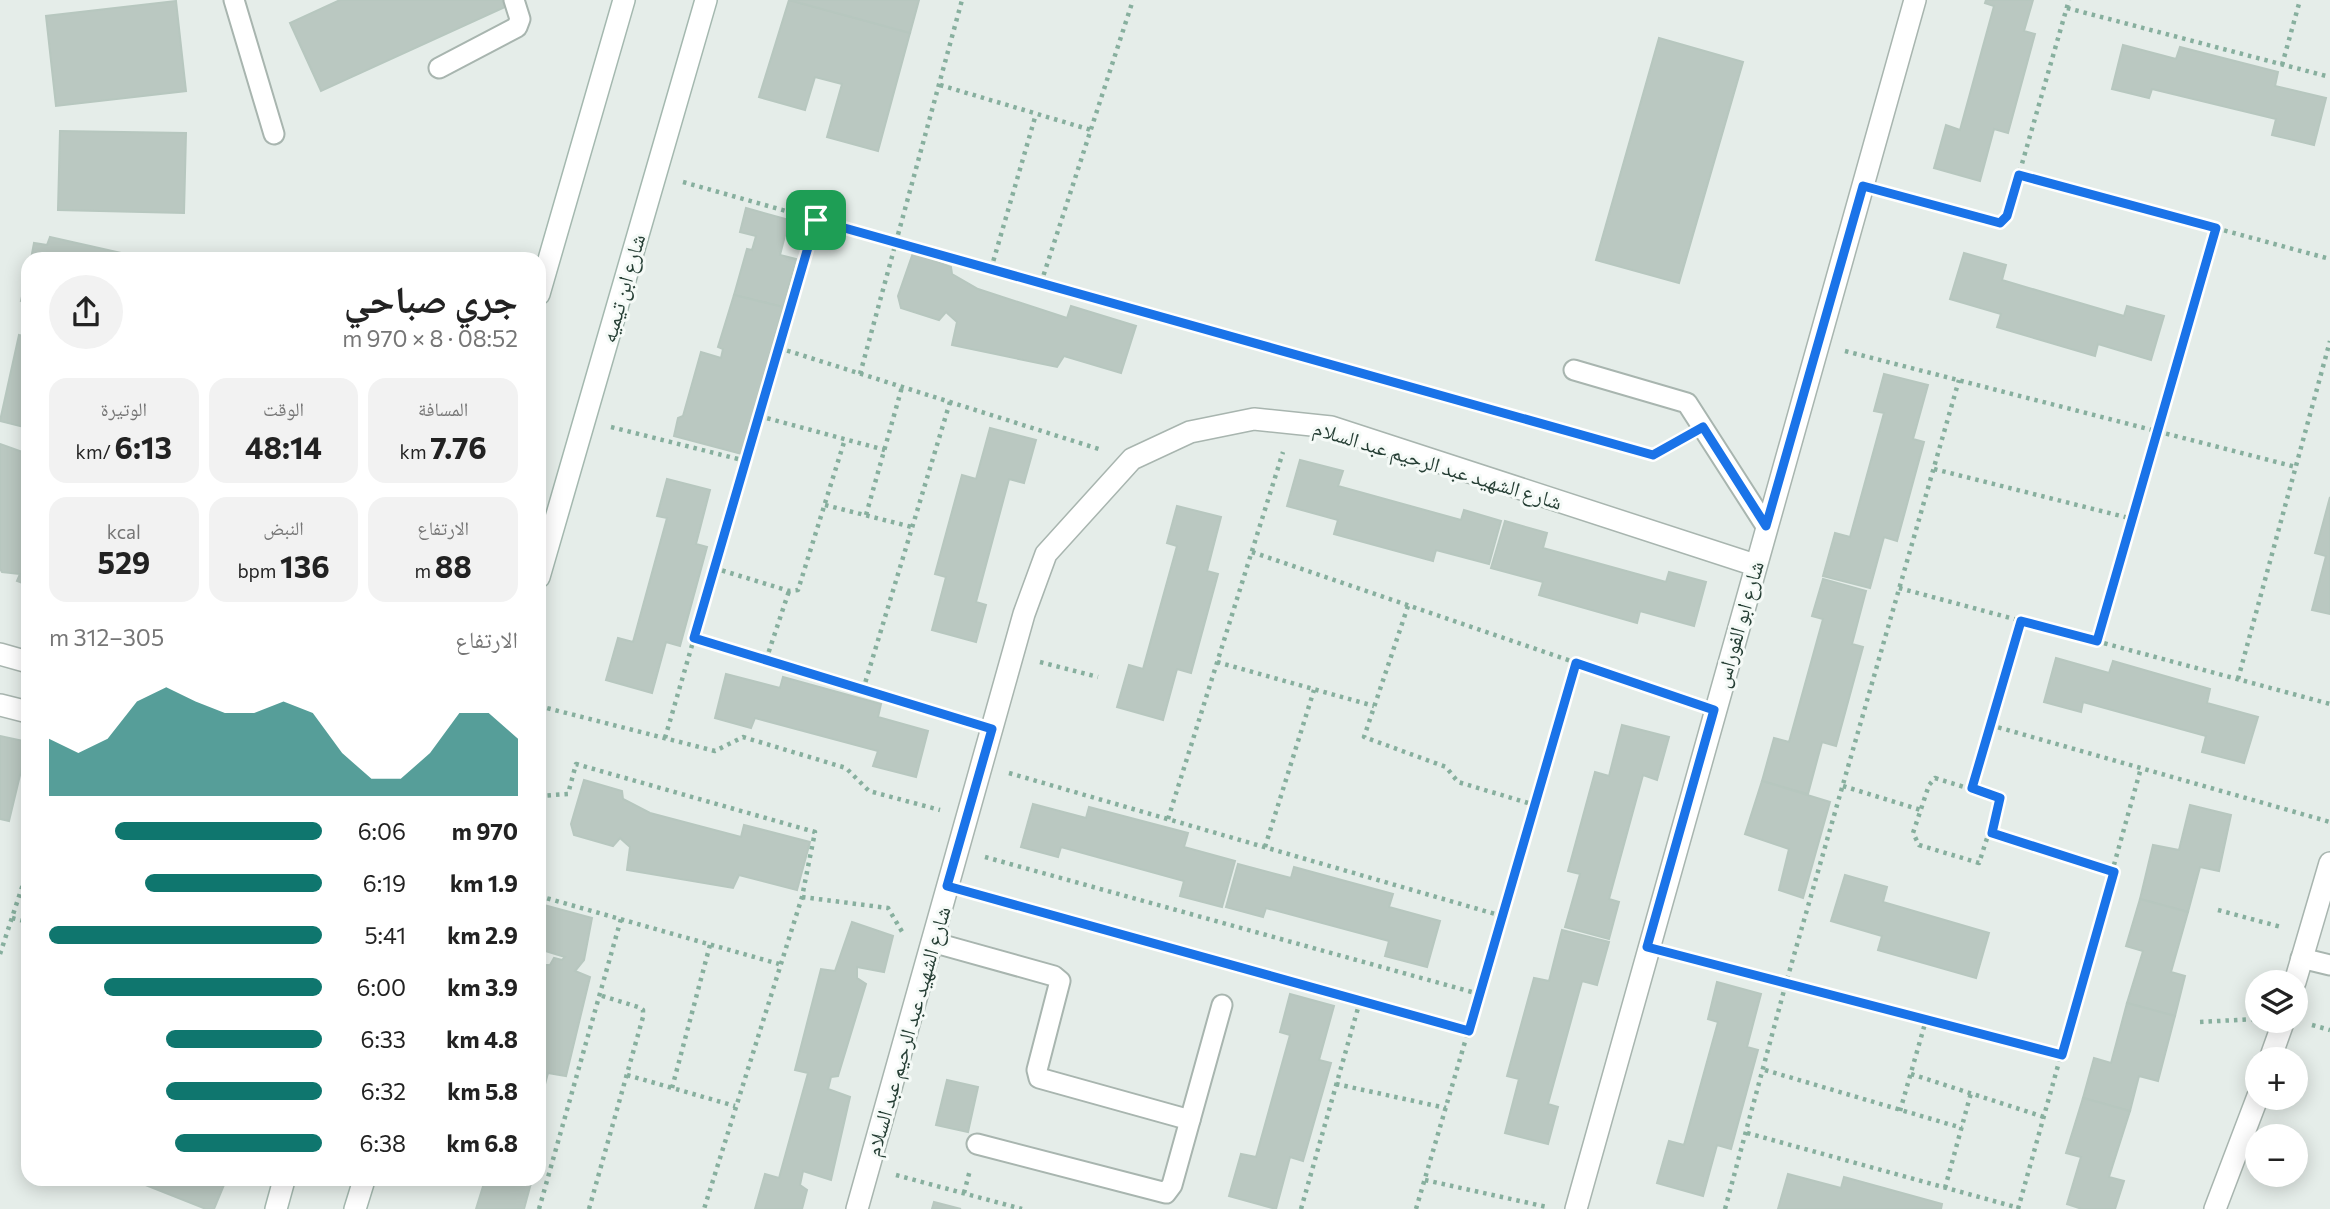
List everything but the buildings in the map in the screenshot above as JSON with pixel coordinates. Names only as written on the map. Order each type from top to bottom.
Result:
[{"type":"street","points":[[546,270],[624,0]]},
{"type":"street","name":"شارع ابن تيميه","points":[[546,553],[706,0]]},
{"type":"street","name":"شارع ابو الفوراس","points":[[1576,1209],[1647,947],[1915,0]]},
{"type":"street","name":"شارع الشهيد عبد الرحيم عبد السلام","points":[[857,1209],[1013,654],[1046,554],[1132,459],[1190,432],[1254,419],[1331,427],[1755,565]]},
{"type":"street","points":[[0,654],[21,660]]},
{"type":"street","points":[[0,705],[21,710]]},
{"type":"street","points":[[2298,970],[2330,863]]},
{"type":"street","points":[[2215,1209],[2253,1110]]},
{"type":"street","points":[[276,1209],[282,1186]]},
{"type":"street","points":[[355,1209],[362,1186]]},
{"type":"lane","points":[[234,0],[274,134]]},
{"type":"lane","points":[[439,68],[517,27],[520,19],[514,0]]},
{"type":"lane","points":[[1574,370],[1687,403],[1766,526]]},
{"type":"lane","points":[[932,942],[1054,976],[1060,981],[1037,1070],[1039,1078],[1190,1120]]},
{"type":"lane","points":[[2301,958],[2330,965]]},
{"type":"lane","points":[[977,1144],[1166,1193],[1172,1185],[1222,1005]]},
{"type":"path","points":[[860,374],[962,0]]},
{"type":"path","points":[[1041,283],[1133,0]]},
{"type":"path","points":[[1863,186],[2000,223],[2007,216],[2069,0]]},
{"type":"path","points":[[2282,65],[2300,0]]},
{"type":"path","points":[[2067,9],[2330,77]]},
{"type":"path","points":[[940,85],[1091,130]]},
{"type":"path","points":[[991,269],[1037,114]]},
{"type":"path","points":[[655,174],[1653,455],[1703,427]]},
{"type":"path","points":[[2019,175],[2330,259]]},
{"type":"path","points":[[665,738],[816,220]]},
{"type":"path","points":[[2097,641],[2216,228]]},
{"type":"path","points":[[2238,680],[2330,341]]},
{"type":"path","points":[[1818,344],[2296,467]]},
{"type":"path","points":[[779,348],[1132,459]]},
{"type":"path","points":[[1725,1209],[1765,1070],[1786,983],[1959,380]]},
{"type":"path","points":[[866,515],[902,387]]},
{"type":"path","points":[[863,690],[950,402]]},
{"type":"path","points":[[759,416],[885,450]]},
{"type":"path","points":[[584,420],[746,461]]},
{"type":"path","points":[[1168,819],[1293,421]]},
{"type":"path","points":[[714,568],[789,591],[798,590],[845,439]]},
{"type":"path","points":[[1934,469],[2133,519]]},
{"type":"path","points":[[825,505],[912,527]]},
{"type":"path","points":[[1252,552],[1714,710]]},
{"type":"path","points":[[1899,588],[2330,704]]},
{"type":"path","points":[[766,660],[789,591]]},
{"type":"path","points":[[1408,606],[1364,734],[1366,740],[1446,767],[1458,782],[1535,805]]},
{"type":"path","points":[[1972,788],[2021,621]]},
{"type":"path","points":[[694,638],[992,729]]},
{"type":"path","points":[[1013,654],[1098,677]]},
{"type":"path","points":[[1217,662],[1374,706]]},
{"type":"path","points":[[1416,1209],[1576,663]]},
{"type":"path","points":[[1265,847],[1314,690]]},
{"type":"path","points":[[546,708],[715,751],[743,737],[846,768],[869,791],[967,817]]},
{"type":"path","points":[[1990,725],[2330,822]]},
{"type":"path","points":[[546,796],[568,794],[576,764],[815,832],[802,897],[704,1209]]},
{"type":"path","points":[[981,765],[1502,916]]},
{"type":"path","points":[[1747,1133],[2019,1208],[2141,768]]},
{"type":"path","points":[[1935,778],[1972,788],[2000,798],[1992,833],[1979,863],[1919,845],[1913,833],[1929,785],[1935,778]]},
{"type":"path","points":[[1843,786],[1921,810]]},
{"type":"path","points":[[1992,833],[2114,872]]},
{"type":"path","points":[[957,850],[1479,994]]},
{"type":"path","points":[[947,886],[1469,1031]]},
{"type":"path","points":[[0,954],[21,890]]},
{"type":"path","points":[[802,897],[888,908],[924,970]]},
{"type":"path","points":[[546,898],[779,964]]},
{"type":"path","points":[[2218,910],[2309,935]]},
{"type":"path","points":[[12,918],[21,920]]},
{"type":"path","points":[[546,1184],[621,919]]},
{"type":"path","points":[[672,1088],[710,945]]},
{"type":"path","points":[[1647,947],[2062,1055]]},
{"type":"path","points":[[589,1209],[643,1010],[599,995]]},
{"type":"path","points":[[1301,1209],[1360,1001]]},
{"type":"path","points":[[1900,1111],[1926,1020]]},
{"type":"path","points":[[2200,1022],[2245,1020]]},
{"type":"path","points":[[1765,1070],[1962,1128]]},
{"type":"path","points":[[1911,1074],[2044,1117]]},
{"type":"path","points":[[626,1075],[735,1106]]},
{"type":"path","points":[[1336,1084],[1446,1108]]},
{"type":"path","points":[[1945,1188],[1971,1093]]},
{"type":"path","points":[[869,1167],[1022,1209]]},
{"type":"path","points":[[1425,1180],[1554,1209]]},
{"type":"path","points":[[539,1209],[545,1186]]},
{"type":"route","points":[[2019,175],[2216,228],[2097,641],[2021,621],[1972,788],[2000,798],[1992,833],[2114,872],[2062,1055],[1647,947],[1714,710],[1576,663],[1469,1031],[947,886],[992,729],[694,638],[816,220],[1653,455],[1703,427],[1766,526],[1863,186],[1988,222],[2000,223],[2007,216],[2019,175]]}]
